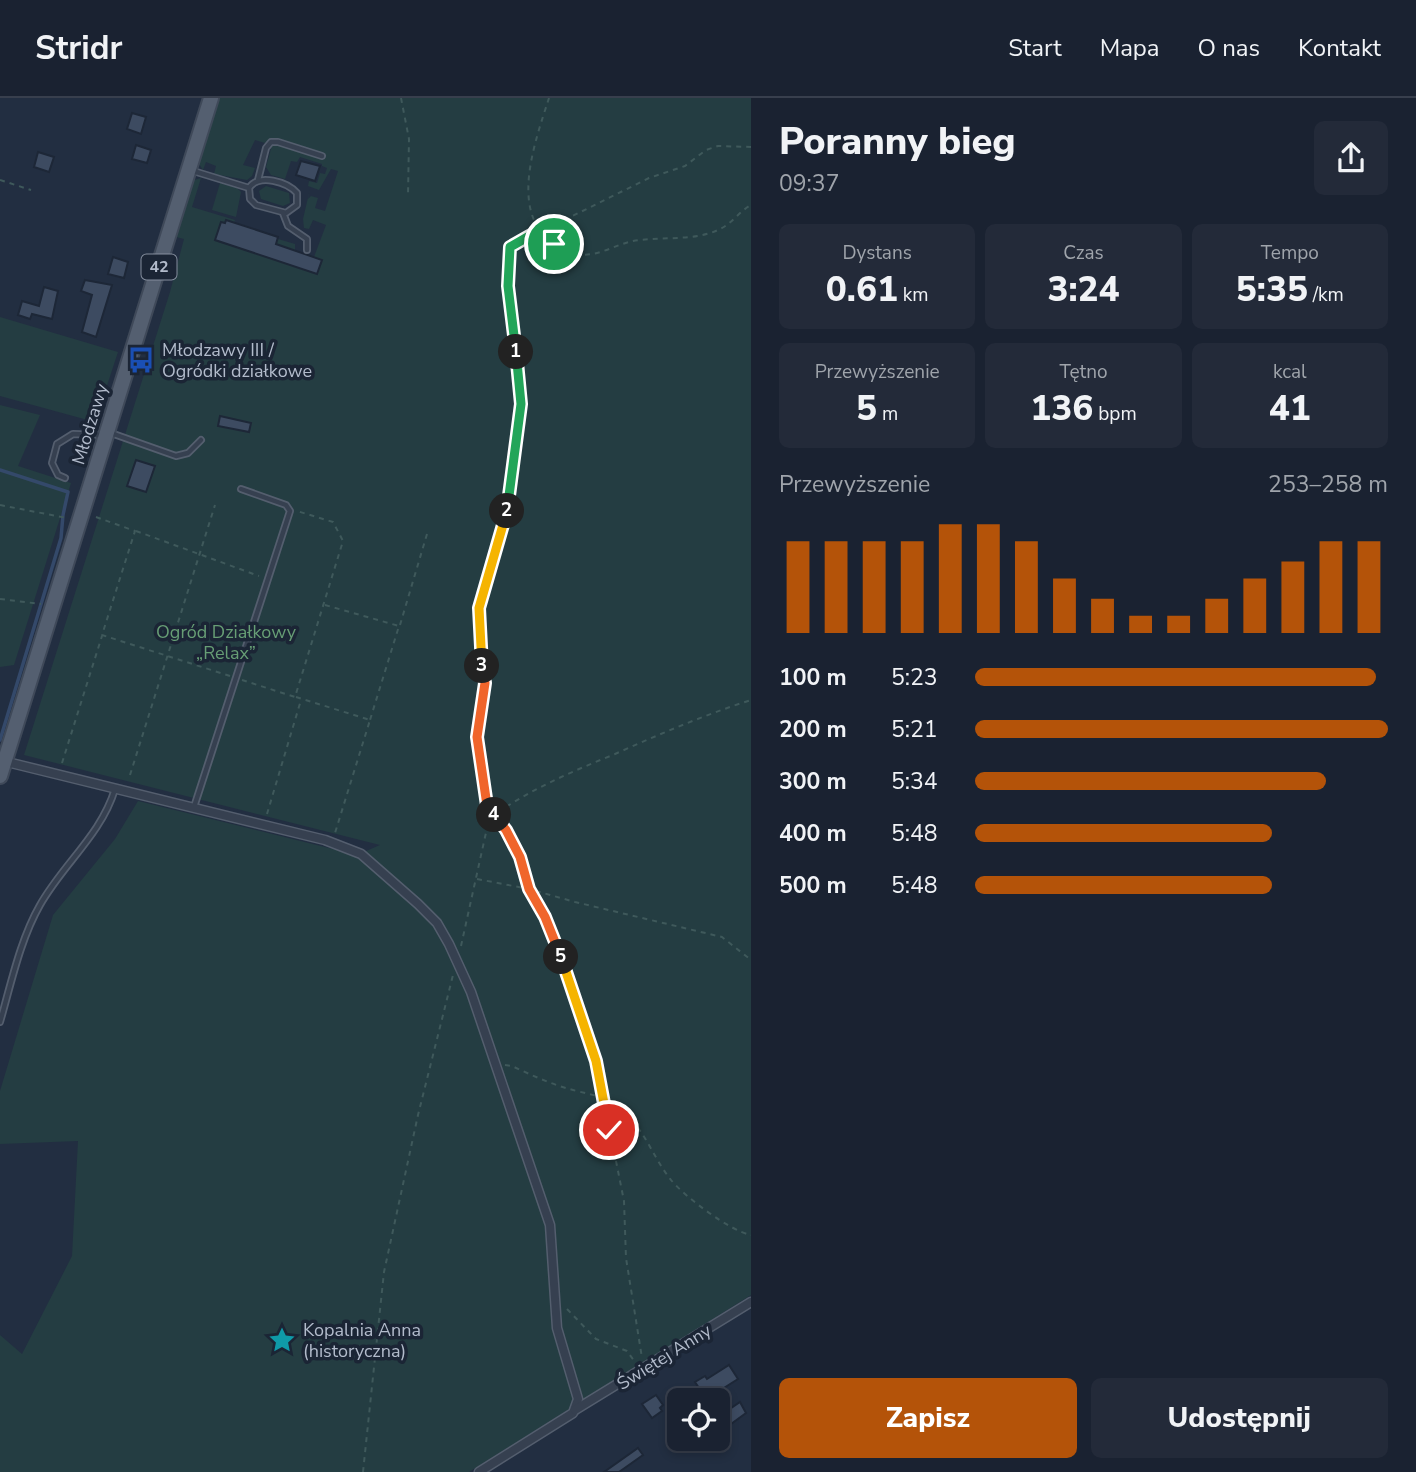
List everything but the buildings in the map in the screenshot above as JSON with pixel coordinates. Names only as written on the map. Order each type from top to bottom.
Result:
[{"type":"main road","name":"Młodzawy","points":[[1,766],[52,605],[75,515],[107,434],[211,98]]},
{"type":"street","points":[[1,766],[115,788],[325,840],[361,854],[398,883],[437,923],[457,959],[550,1225],[557,1328],[578,1399],[574,1412]]},
{"type":"street","name":"Świętej Anny","points":[[480,1472],[751,1302]]},
{"type":"lane","points":[[258,180],[290,187],[295,191],[297,205],[292,211],[284,213],[252,202],[248,194],[249,188],[258,180],[266,148],[271,142],[278,142],[322,156]]},
{"type":"lane","points":[[189,170],[249,188]]},
{"type":"lane","points":[[284,213],[288,226],[302,233],[307,239],[307,250]]},
{"type":"lane","points":[[65,478],[58,475],[52,463],[57,444],[73,434],[107,434],[176,456],[188,453],[201,440]]},
{"type":"lane","points":[[194,808],[290,509],[286,505],[242,489]]},
{"type":"lane","points":[[0,1022],[20,955],[39,907],[101,823],[115,788]]},
{"type":"path","points":[[401,98],[409,139],[408,195]]},
{"type":"path","points":[[549,98],[534,145],[528,177],[530,205],[538,231],[554,244],[576,254],[600,252],[632,242],[711,233],[724,227],[751,205]]},
{"type":"path","points":[[363,1472],[384,1272],[418,1115],[489,819],[477,737],[485,683],[480,654],[479,608],[505,521],[521,404],[508,286],[510,247],[649,178],[685,166],[706,150],[718,146],[751,147]]},
{"type":"path","points":[[0,180],[31,190]]},
{"type":"path","points":[[0,505],[75,515],[135,531],[268,579]]},
{"type":"path","points":[[130,775],[215,505]]},
{"type":"path","points":[[290,509],[333,522],[343,541],[295,696]]},
{"type":"path","points":[[62,763],[135,531]]},
{"type":"path","points":[[335,833],[427,534]]},
{"type":"path","points":[[0,599],[52,605]]},
{"type":"path","points":[[324,605],[399,626]]},
{"type":"path","points":[[102,635],[370,720]]},
{"type":"path","points":[[267,814],[302,699]]},
{"type":"path","points":[[489,819],[519,797],[570,773],[690,721],[751,700]]},
{"type":"path","points":[[495,814],[520,857],[529,889],[545,917],[570,978],[596,1061],[624,1202],[626,1258],[643,1370]]},
{"type":"path","points":[[476,879],[529,889],[722,937],[751,960]]},
{"type":"path","points":[[497,1068],[512,1066],[570,1090],[603,1098],[638,1124],[676,1185],[712,1216],[751,1235]]},
{"type":"path","points":[[556,1308],[569,1311],[596,1339],[627,1351],[643,1370]]},
{"type":"green space","name":"Ogród Działkowy „Relax”","points":[[219,98],[751,98],[751,1295],[469,1472],[0,1472],[0,1335],[22,1354],[72,1256],[78,1141],[0,1144],[0,1091],[53,915],[115,839],[138,801],[357,855],[380,845],[24,755],[170,292],[184,239],[176,237],[194,180],[201,178],[192,207],[235,220],[234,223],[226,220],[225,223],[221,222],[215,241],[271,258],[278,239],[295,244],[295,251],[288,248],[317,273],[322,260],[314,257],[326,225],[313,220],[309,229],[304,228],[303,219],[310,189],[308,199],[311,196],[318,198],[315,208],[325,211],[338,171],[331,169],[319,190],[308,186],[309,181],[317,183],[320,173],[325,174],[327,168],[300,157],[297,162],[291,161],[285,179],[271,175],[266,167],[272,145],[322,159],[324,155],[277,139],[265,143],[255,140],[243,165],[255,168],[247,180],[214,174],[216,166],[206,162],[203,170],[199,164]]},
{"type":"green space","points":[[220,183],[237,188],[241,192],[236,217],[212,210]]},
{"type":"green space","points":[[266,186],[289,193],[290,203],[283,206],[261,199],[259,191]]},
{"type":"green space","points":[[0,317],[118,352],[95,422],[0,396]]},
{"type":"green space","points":[[0,405],[40,415],[18,466],[71,483],[14,665],[0,667]]},
{"type":"waterway","points":[[0,470],[68,492],[61,538],[0,740]]},
{"type":"place","name":"Młodzawy III / Ogródki działkowe","points":[[141,360]]},
{"type":"place","name":"Kopalnia Anna (historyczna)","points":[[282,1340]]},
{"type":"route","points":[[554,244],[538,231],[510,247],[508,286],[521,404],[511,474],[511,493],[479,608],[480,654],[485,683],[477,737],[489,819],[495,814],[520,857],[529,889],[545,917],[570,978],[596,1061],[609,1130]]}]
